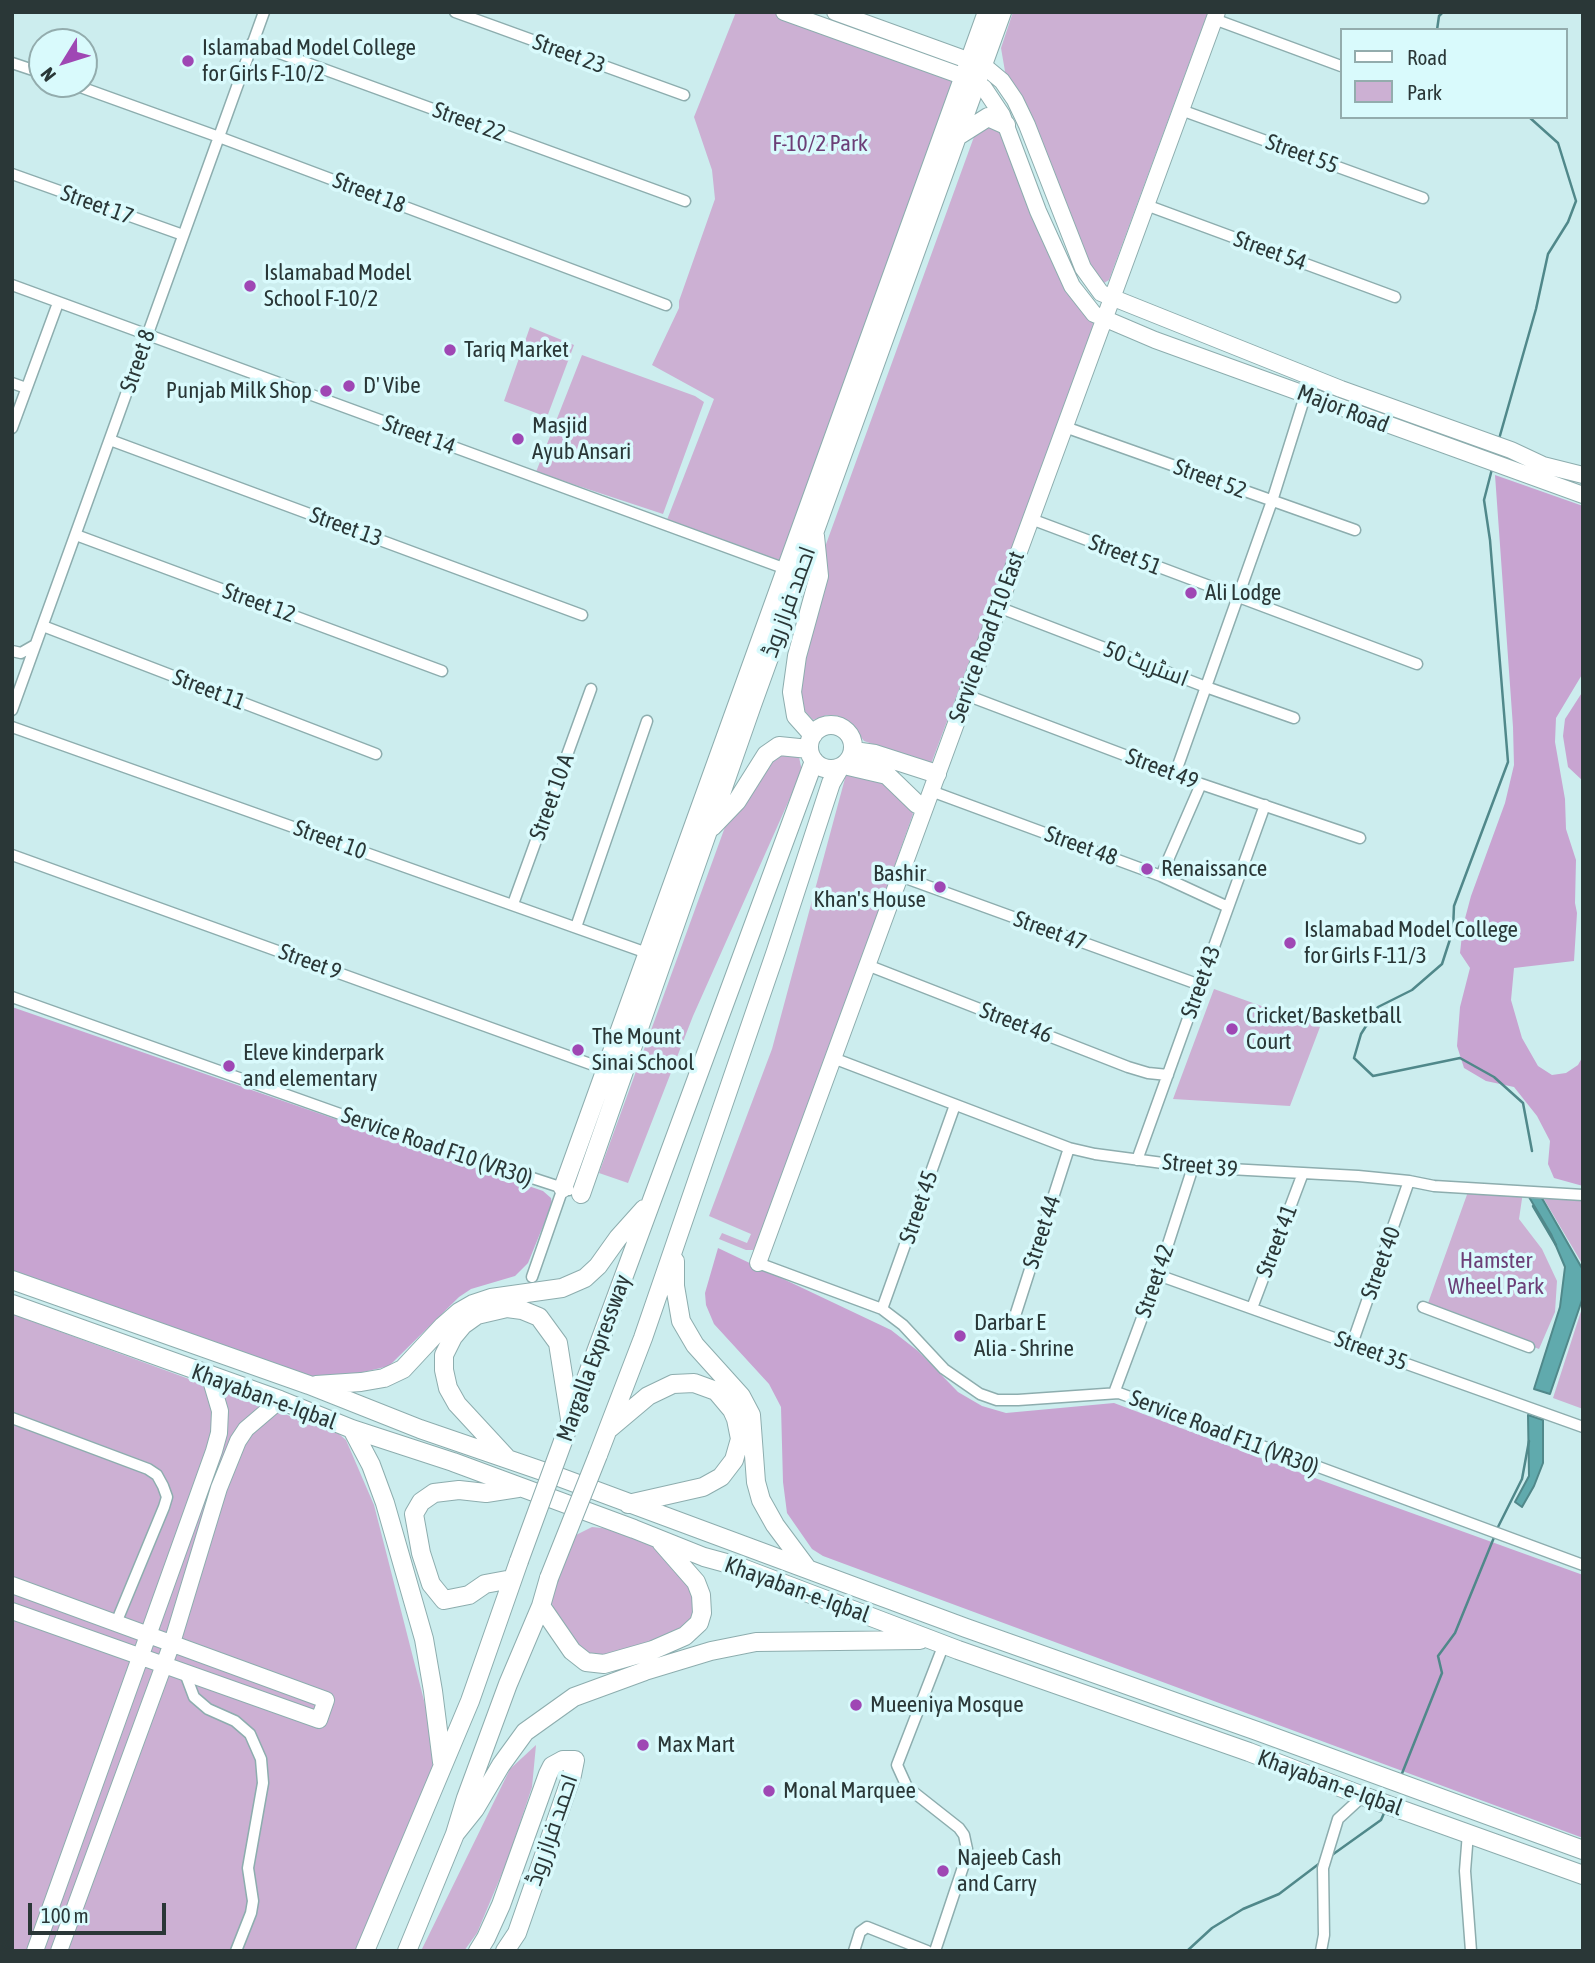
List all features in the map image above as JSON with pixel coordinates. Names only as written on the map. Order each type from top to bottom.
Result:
[{"type":"main road","name":"احمد فراز روڈ","points":[[563,1188],[647,953],[814,533],[958,136],[987,12]]},
{"type":"main road","name":"احمد فراز روڈ","points":[[581,1194],[708,830],[786,569],[973,71],[1002,12]]},
{"type":"main road","points":[[958,136],[988,117],[1006,125]]},
{"type":"main road","points":[[814,533],[819,576],[797,656],[792,692],[796,716],[812,748],[817,765],[827,770],[846,762],[875,754],[931,790],[917,804],[887,775],[846,762]]},
{"type":"main road","points":[[812,748],[823,726],[835,724],[846,730],[853,739],[846,762]]},
{"type":"main road","points":[[708,830],[737,801],[766,755],[779,746],[812,748]]},
{"type":"main road","name":"Margalla Expressway","points":[[365,1951],[442,1762],[470,1701],[812,748]]},
{"type":"main road","name":"Margalla Expressway","points":[[541,1606],[549,1578],[643,1338],[831,783],[846,762]]},
{"type":"main road","points":[[309,1385],[384,1378],[402,1368],[443,1326],[473,1304],[491,1298],[562,1288],[585,1278],[650,1203]]},
{"type":"main road","points":[[674,1247],[681,1321],[695,1345],[741,1396],[751,1415],[756,1482],[761,1500],[775,1525],[808,1569]]},
{"type":"main road","name":"Khayaban-e-Iqbal","points":[[12,1280],[309,1385],[420,1429],[1583,1850]]},
{"type":"main road","name":"Khayaban-e-Iqbal","points":[[12,1304],[280,1400],[352,1429],[453,1462],[937,1642],[1249,1752],[1583,1875]]},
{"type":"main road","points":[[508,1459],[457,1404],[448,1388],[444,1370],[444,1355],[453,1337],[477,1315],[493,1309],[507,1308],[522,1310],[539,1317],[558,1343],[570,1422]]},
{"type":"main road","points":[[608,1430],[648,1396],[673,1384],[694,1383],[716,1391],[737,1419],[740,1438],[734,1461],[721,1477],[703,1487],[628,1504]]},
{"type":"main road","points":[[352,1429],[371,1465],[385,1503],[424,1640],[442,1762]]},
{"type":"main road","points":[[512,1579],[485,1584],[468,1595],[444,1600],[431,1584],[421,1553],[414,1514],[421,1502],[434,1493],[459,1490],[486,1493],[521,1487]]},
{"type":"main road","points":[[541,1606],[572,1651],[586,1662],[604,1664],[653,1650],[685,1636],[699,1623],[702,1614],[701,1595],[696,1582],[658,1539]]},
{"type":"main road","points":[[407,1951],[455,1834],[508,1684],[541,1606]]},
{"type":"main road","points":[[455,1834],[475,1809],[501,1765],[525,1732],[574,1697],[658,1667],[711,1651],[755,1642],[937,1642]]},
{"type":"main road","points":[[1043,1680],[1050,1658]]},
{"type":"main road","name":"احمد فراز روڈ","points":[[478,1951],[501,1905],[552,1766],[563,1760],[575,1760],[517,1933],[505,1951]]},
{"type":"main road","points":[[1468,1833],[1474,1811]]},
{"type":"street","name":"Street 8","points":[[12,709],[264,12]]},
{"type":"street","name":"Street 23","points":[[455,12],[684,95]]},
{"type":"street","points":[[784,12],[1002,81],[1015,100],[1083,268],[1101,293],[1111,299]]},
{"type":"street","points":[[835,12],[973,71],[1006,125],[1038,211],[1072,286],[1087,307],[1104,319]]},
{"type":"street","points":[[1215,16],[1340,66]]},
{"type":"street","name":"Service Road F10 East","points":[[758,1263],[1215,16]]},
{"type":"street","name":"Street 22","points":[[252,43],[685,201]]},
{"type":"street","name":"Street 18","points":[[98,93],[666,305]]},
{"type":"street","name":"Street 55","points":[[1181,110],[1423,198]]},
{"type":"street","name":"Street 17","points":[[12,174],[183,235]]},
{"type":"street","name":"Street 54","points":[[1146,205],[1395,297]]},
{"type":"street","name":"Street 14","points":[[12,285],[786,569]]},
{"type":"street","name":"Major Road","points":[[1111,299],[1311,377],[1511,450],[1541,473],[1583,495]]},
{"type":"street","points":[[12,428],[58,303]]},
{"type":"street","name":"Major Road","points":[[1104,319],[1516,472],[1583,475]]},
{"type":"street","points":[[1175,774],[1272,501],[1311,377]]},
{"type":"street","points":[[12,383],[26,388]]},
{"type":"street","name":"Street 52","points":[[1065,427],[1355,530]]},
{"type":"street","name":"Street 13","points":[[110,440],[582,615]]},
{"type":"street","name":"Street 51","points":[[1031,519],[1417,664]]},
{"type":"street","name":"Street 12","points":[[76,535],[442,671]]},
{"type":"street","name":"اسٹریٹ 50","points":[[998,607],[1294,718]]},
{"type":"street","name":"Street 11","points":[[43,626],[376,754]]},
{"type":"street","points":[[12,651],[21,653],[35,645]]},
{"type":"street","name":"Street 10 A","points":[[513,904],[591,689]]},
{"type":"street","name":"Street 49","points":[[966,695],[1201,784],[1360,838]]},
{"type":"street","points":[[576,928],[647,721]]},
{"type":"street","name":"Street 10","points":[[12,727],[647,953]]},
{"type":"street","points":[[1161,876],[1201,784]]},
{"type":"street","name":"Street 48","points":[[931,790],[1161,876],[1228,907]]},
{"type":"street","name":"Street 43","points":[[1137,1160],[1265,805]]},
{"type":"street","name":"Street 9","points":[[12,855],[607,1070]]},
{"type":"street","name":"Street 47","points":[[900,876],[1200,985]]},
{"type":"street","name":"Street 46","points":[[867,965],[1128,1067],[1168,1075]]},
{"type":"street","name":"Service Road F10 (VR30)","points":[[12,998],[385,1130],[581,1194]]},
{"type":"street","name":"Street 39","points":[[833,1058],[1069,1148],[1193,1167],[1409,1181],[1469,1189],[1583,1195]]},
{"type":"street","name":"Street 45","points":[[882,1309],[955,1105]]},
{"type":"street","name":"Street 44","points":[[1016,1316],[1069,1148]]},
{"type":"street","name":"Street 42","points":[[1114,1393],[1158,1275],[1193,1167]]},
{"type":"street","name":"Street 41","points":[[1252,1308],[1303,1173]]},
{"type":"street","name":"Street 40","points":[[1352,1344],[1409,1181]]},
{"type":"street","points":[[532,1277],[563,1188]]},
{"type":"street","name":"Service Road F11 (VR30)","points":[[758,1263],[882,1309],[903,1325],[944,1369],[980,1394],[997,1400],[1018,1400],[1119,1393],[1583,1565]]},
{"type":"street","name":"Street 35","points":[[1158,1275],[1583,1427]]},
{"type":"street","points":[[1423,1307],[1529,1347]]},
{"type":"street","points":[[35,1951],[219,1433],[220,1411],[210,1377]]},
{"type":"street","points":[[59,1951],[172,1643],[219,1488],[238,1441],[253,1422],[280,1400]]},
{"type":"street","points":[[12,1419],[148,1469],[157,1475],[163,1486],[167,1497],[164,1507],[116,1623]]},
{"type":"street","points":[[12,1585],[326,1700],[319,1720],[12,1611]]},
{"type":"street","points":[[935,1951],[967,1849],[964,1835],[959,1828],[907,1787],[897,1765],[937,1642]]},
{"type":"street","points":[[185,1673],[194,1697],[235,1721],[250,1734],[257,1746],[264,1772],[248,1868],[253,1901],[236,1951]]},
{"type":"street","points":[[1321,1951],[1324,1935],[1323,1868],[1338,1819],[1363,1796]]},
{"type":"street","points":[[1468,1833],[1465,1871],[1471,1951]]},
{"type":"street","points":[[854,1951],[860,1931],[867,1927],[928,1951]]},
{"type":"green space","name":"F-10/2 Park","points":[[736,12],[784,12],[963,76],[786,569],[665,525],[714,399],[652,365],[679,308],[679,301],[715,199],[712,170],[694,117]]},
{"type":"green space","points":[[1013,12],[1208,12],[1109,280],[1104,283],[1098,282],[1090,273],[1007,83],[1001,48]]},
{"type":"green space","points":[[988,126],[999,130],[1006,142],[1046,249],[1060,277],[1093,323],[1092,333],[983,633],[971,657],[931,764],[864,741],[849,722],[839,716],[827,715],[813,720],[803,709],[798,691],[825,547],[975,134]]},
{"type":"green space","points":[[530,327],[574,345],[547,417],[504,401]]},
{"type":"green space","points":[[582,355],[695,396],[704,402],[663,514],[536,472]]},
{"type":"green space","points":[[789,753],[799,757],[802,771],[693,1016],[628,1183],[599,1173],[725,827],[773,762]]},
{"type":"green space","points":[[847,771],[882,778],[911,808],[913,814],[761,1241],[755,1250],[746,1250],[719,1239],[722,1233],[747,1243],[751,1234],[709,1216],[772,1049]]},
{"type":"green space","points":[[1214,989],[1320,1027],[1290,1106],[1173,1099]]},
{"type":"green space","name":"Hamster Wheel Park","points":[[1469,1189],[1523,1192],[1519,1219],[1542,1249],[1557,1281],[1555,1312],[1539,1349],[1427,1306]]},
{"type":"green space","points":[[1542,1196],[1583,1201],[1583,1265],[1580,1260]]},
{"type":"green space","points":[[1583,1305],[1583,1409],[1553,1398]]},
{"type":"green space","points":[[12,1314],[339,1434],[346,1440],[374,1505],[439,1759],[370,1951],[12,1951]]},
{"type":"green space","points":[[592,1527],[611,1529],[652,1546],[691,1587],[697,1612],[683,1631],[603,1658],[589,1656],[577,1647],[557,1617],[551,1601],[570,1538]]},
{"type":"green space","points":[[536,1745],[532,1787],[508,1859],[477,1933],[464,1951],[421,1951],[510,1769]]},
{"type":"shaded area","points":[[1495,475],[1583,506],[1583,673],[1556,718],[1555,742],[1565,799],[1566,829],[1576,860],[1574,961],[1514,968],[1511,1000],[1522,1038],[1538,1066],[1552,1075],[1566,1073],[1578,1065],[1583,1056],[1583,1186],[1554,1178],[1548,1164],[1550,1141],[1537,1116],[1514,1087],[1486,1081],[1464,1068],[1457,1046],[1460,1007],[1470,968],[1460,953],[1463,926],[1471,896],[1505,803],[1514,765]]},
{"type":"shaded area","points":[[1583,691],[1583,781],[1568,767],[1563,736],[1565,719]]},
{"type":"shaded area","points":[[12,1007],[543,1191],[551,1198],[552,1204],[528,1263],[515,1276],[471,1289],[459,1297],[389,1366],[309,1385],[12,1273]]},
{"type":"shaded area","points":[[718,1248],[891,1330],[918,1351],[958,1392],[982,1406],[1006,1413],[1114,1403],[1583,1575],[1583,1838],[823,1556],[812,1549],[787,1513],[783,1482],[781,1407],[769,1384],[714,1324],[706,1305],[705,1293]]},
{"type":"water","points":[[1526,1192],[1539,1193],[1583,1270],[1583,1297],[1550,1394],[1534,1389],[1560,1307],[1565,1267],[1551,1234]]},
{"type":"water","points":[[1528,1415],[1543,1420],[1543,1463],[1522,1507],[1515,1502],[1529,1476]]},
{"type":"waterway","points":[[1437,28],[1439,16],[1443,12]]},
{"type":"waterway","points":[[1499,439],[1536,309],[1548,254],[1568,222],[1576,201],[1558,143],[1531,119]]},
{"type":"waterway","points":[[1492,469],[1484,500],[1490,540],[1508,762],[1454,906],[1453,930],[1442,964],[1412,990],[1378,1007],[1361,1034],[1354,1058],[1373,1076],[1460,1058],[1494,1077],[1523,1103],[1532,1151]]},
{"type":"waterway","points":[[1533,1206],[1556,1245]]},
{"type":"waterway","points":[[1497,1529],[1522,1479],[1529,1441]]},
{"type":"waterway","points":[[1401,1776],[1442,1673],[1438,1656],[1455,1633],[1495,1535]]},
{"type":"waterway","points":[[1332,1855],[1381,1820],[1385,1811]]},
{"type":"waterway","points":[[1187,1951],[1212,1928],[1243,1909],[1279,1894],[1320,1863]]},
{"type":"place","name":"Islamabad Model College for Girls F-10/2","points":[[188,61]]},
{"type":"place","name":"Islamabad Model School F-10/2","points":[[250,286]]},
{"type":"place","name":"Tariq Market","points":[[450,350]]},
{"type":"place","name":"D' Vibe","points":[[349,386]]},
{"type":"place","name":"Punjab Milk Shop","points":[[326,391]]},
{"type":"place","name":"Masjid Ayub Ansari","points":[[518,439]]},
{"type":"place","name":"Ali Lodge","points":[[1191,593]]},
{"type":"place","name":"Renaissance","points":[[1147,869]]},
{"type":"place","name":"Bashir Khan's House","points":[[940,887]]},
{"type":"place","name":"Islamabad Model College for Girls F-11/3","points":[[1290,943]]},
{"type":"place","name":"Cricket/Basketball Court","points":[[1232,1029]]},
{"type":"place","name":"The Mount Sinai School","points":[[578,1050]]},
{"type":"place","name":"Eleve kinderpark and elementary","points":[[229,1066]]},
{"type":"place","name":"Darbar E Alia - Shrine","points":[[960,1336]]},
{"type":"place","name":"Mueeniya Mosque","points":[[856,1705]]},
{"type":"place","name":"Max Mart","points":[[643,1745]]},
{"type":"place","name":"Monal Marquee","points":[[769,1791]]},
{"type":"place","name":"Najeeb Cash and Carry","points":[[943,1871]]}]
